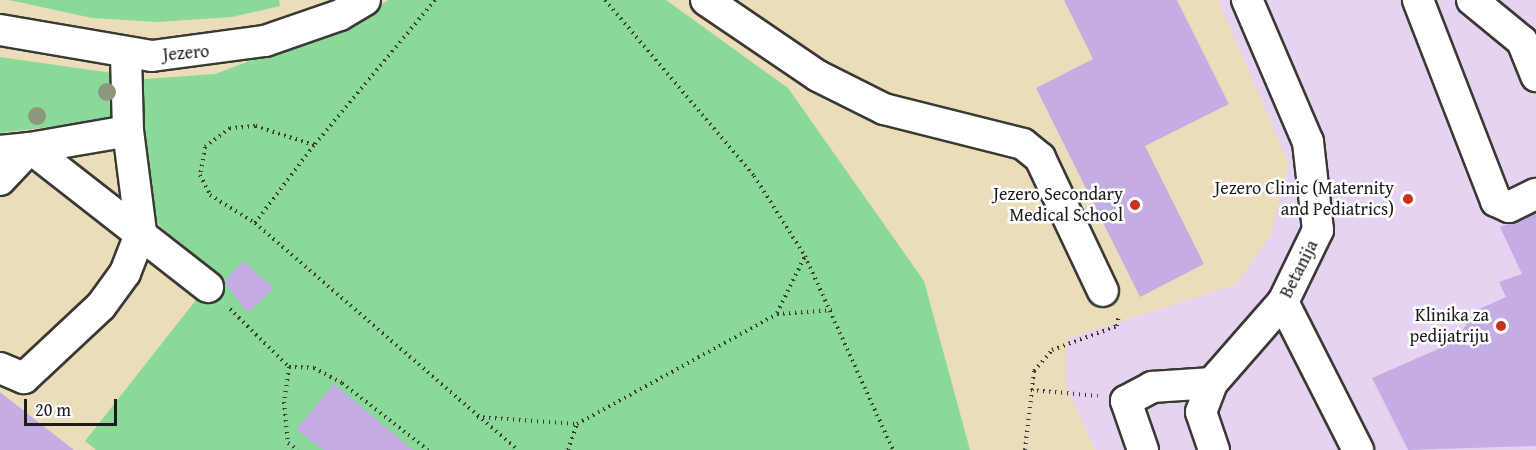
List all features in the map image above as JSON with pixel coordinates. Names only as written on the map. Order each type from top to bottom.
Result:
[{"type":"street","name":"Jezero","points":[[0,30],[126,55],[224,49],[265,41],[340,15],[366,0]]},
{"type":"street","points":[[706,0],[818,75],[884,109],[1023,144],[1040,158],[1103,291]]},
{"type":"street","name":"Betanija","points":[[1214,450],[1202,412],[1212,383],[1283,302],[1318,230],[1316,184],[1308,142],[1247,0]]},
{"type":"street","points":[[1418,0],[1496,201],[1509,207],[1536,194]]},
{"type":"street","points":[[1472,0],[1522,41],[1536,76]]},
{"type":"street","points":[[0,368],[24,378],[101,306],[125,273],[141,232],[128,131],[126,55]]},
{"type":"street","points":[[0,152],[128,131]]},
{"type":"street","points":[[0,180],[30,148]]},
{"type":"street","points":[[30,148],[141,232],[208,287]]},
{"type":"street","points":[[1283,302],[1358,450]]},
{"type":"street","points":[[1143,450],[1126,401],[1152,387],[1212,383]]},
{"type":"path","points":[[255,223],[314,145],[435,0]]},
{"type":"path","points":[[605,0],[754,176],[805,256],[832,310],[893,450]]},
{"type":"path","points":[[314,145],[255,126],[230,128],[212,137],[201,156],[203,185],[255,223],[475,417],[518,450]]},
{"type":"path","points":[[777,314],[805,256]]},
{"type":"path","points":[[208,287],[289,367],[314,368],[342,382],[428,450]]},
{"type":"path","points":[[1025,450],[1030,390],[1034,371],[1052,350],[1117,326],[1120,318],[1103,291]]},
{"type":"path","points":[[475,417],[577,424],[777,314],[832,310]]},
{"type":"path","points":[[289,367],[284,402],[288,443],[297,450]]},
{"type":"path","points":[[1030,390],[1126,401]]},
{"type":"path","points":[[568,450],[577,424]]},
{"type":"shaded area","name":"Jezero Clinic (Maternity and Pediatrics)","points":[[1218,0],[1536,0],[1536,450],[1095,450],[1066,385],[1067,339],[1237,284],[1271,234],[1289,164]]},
{"type":"green space","points":[[9,0],[279,0],[280,6],[232,17],[157,22],[92,18]]},
{"type":"green space","points":[[388,0],[666,0],[788,88],[924,281],[970,450],[96,450],[85,441],[214,277],[135,202],[130,80],[215,74],[363,18]]},
{"type":"green space","points":[[0,57],[119,74],[121,118],[0,133]]},
{"type":"building","name":"Jezero Secondary Medical School","points":[[1064,0],[1177,0],[1229,104],[1145,146],[1204,264],[1140,297],[1036,88],[1093,59]]},
{"type":"building","name":"Klinika za pedijatriju","points":[[1536,213],[1536,446],[1408,450],[1372,378],[1454,342],[1477,310],[1506,297],[1499,282],[1522,274],[1500,227]]},
{"type":"building","points":[[243,261],[274,288],[248,313],[224,282]]},
{"type":"building","points":[[334,384],[413,450],[323,450],[296,429]]},
{"type":"building","points":[[0,392],[74,450],[0,450]]},
{"type":"place","name":"Jezero Clinic (Maternity and Pediatrics)","points":[[1408,199]]},
{"type":"place","name":"Jezero Secondary Medical School","points":[[1135,205]]},
{"type":"place","name":"Klinika za pedijatriju","points":[[1501,326]]}]
